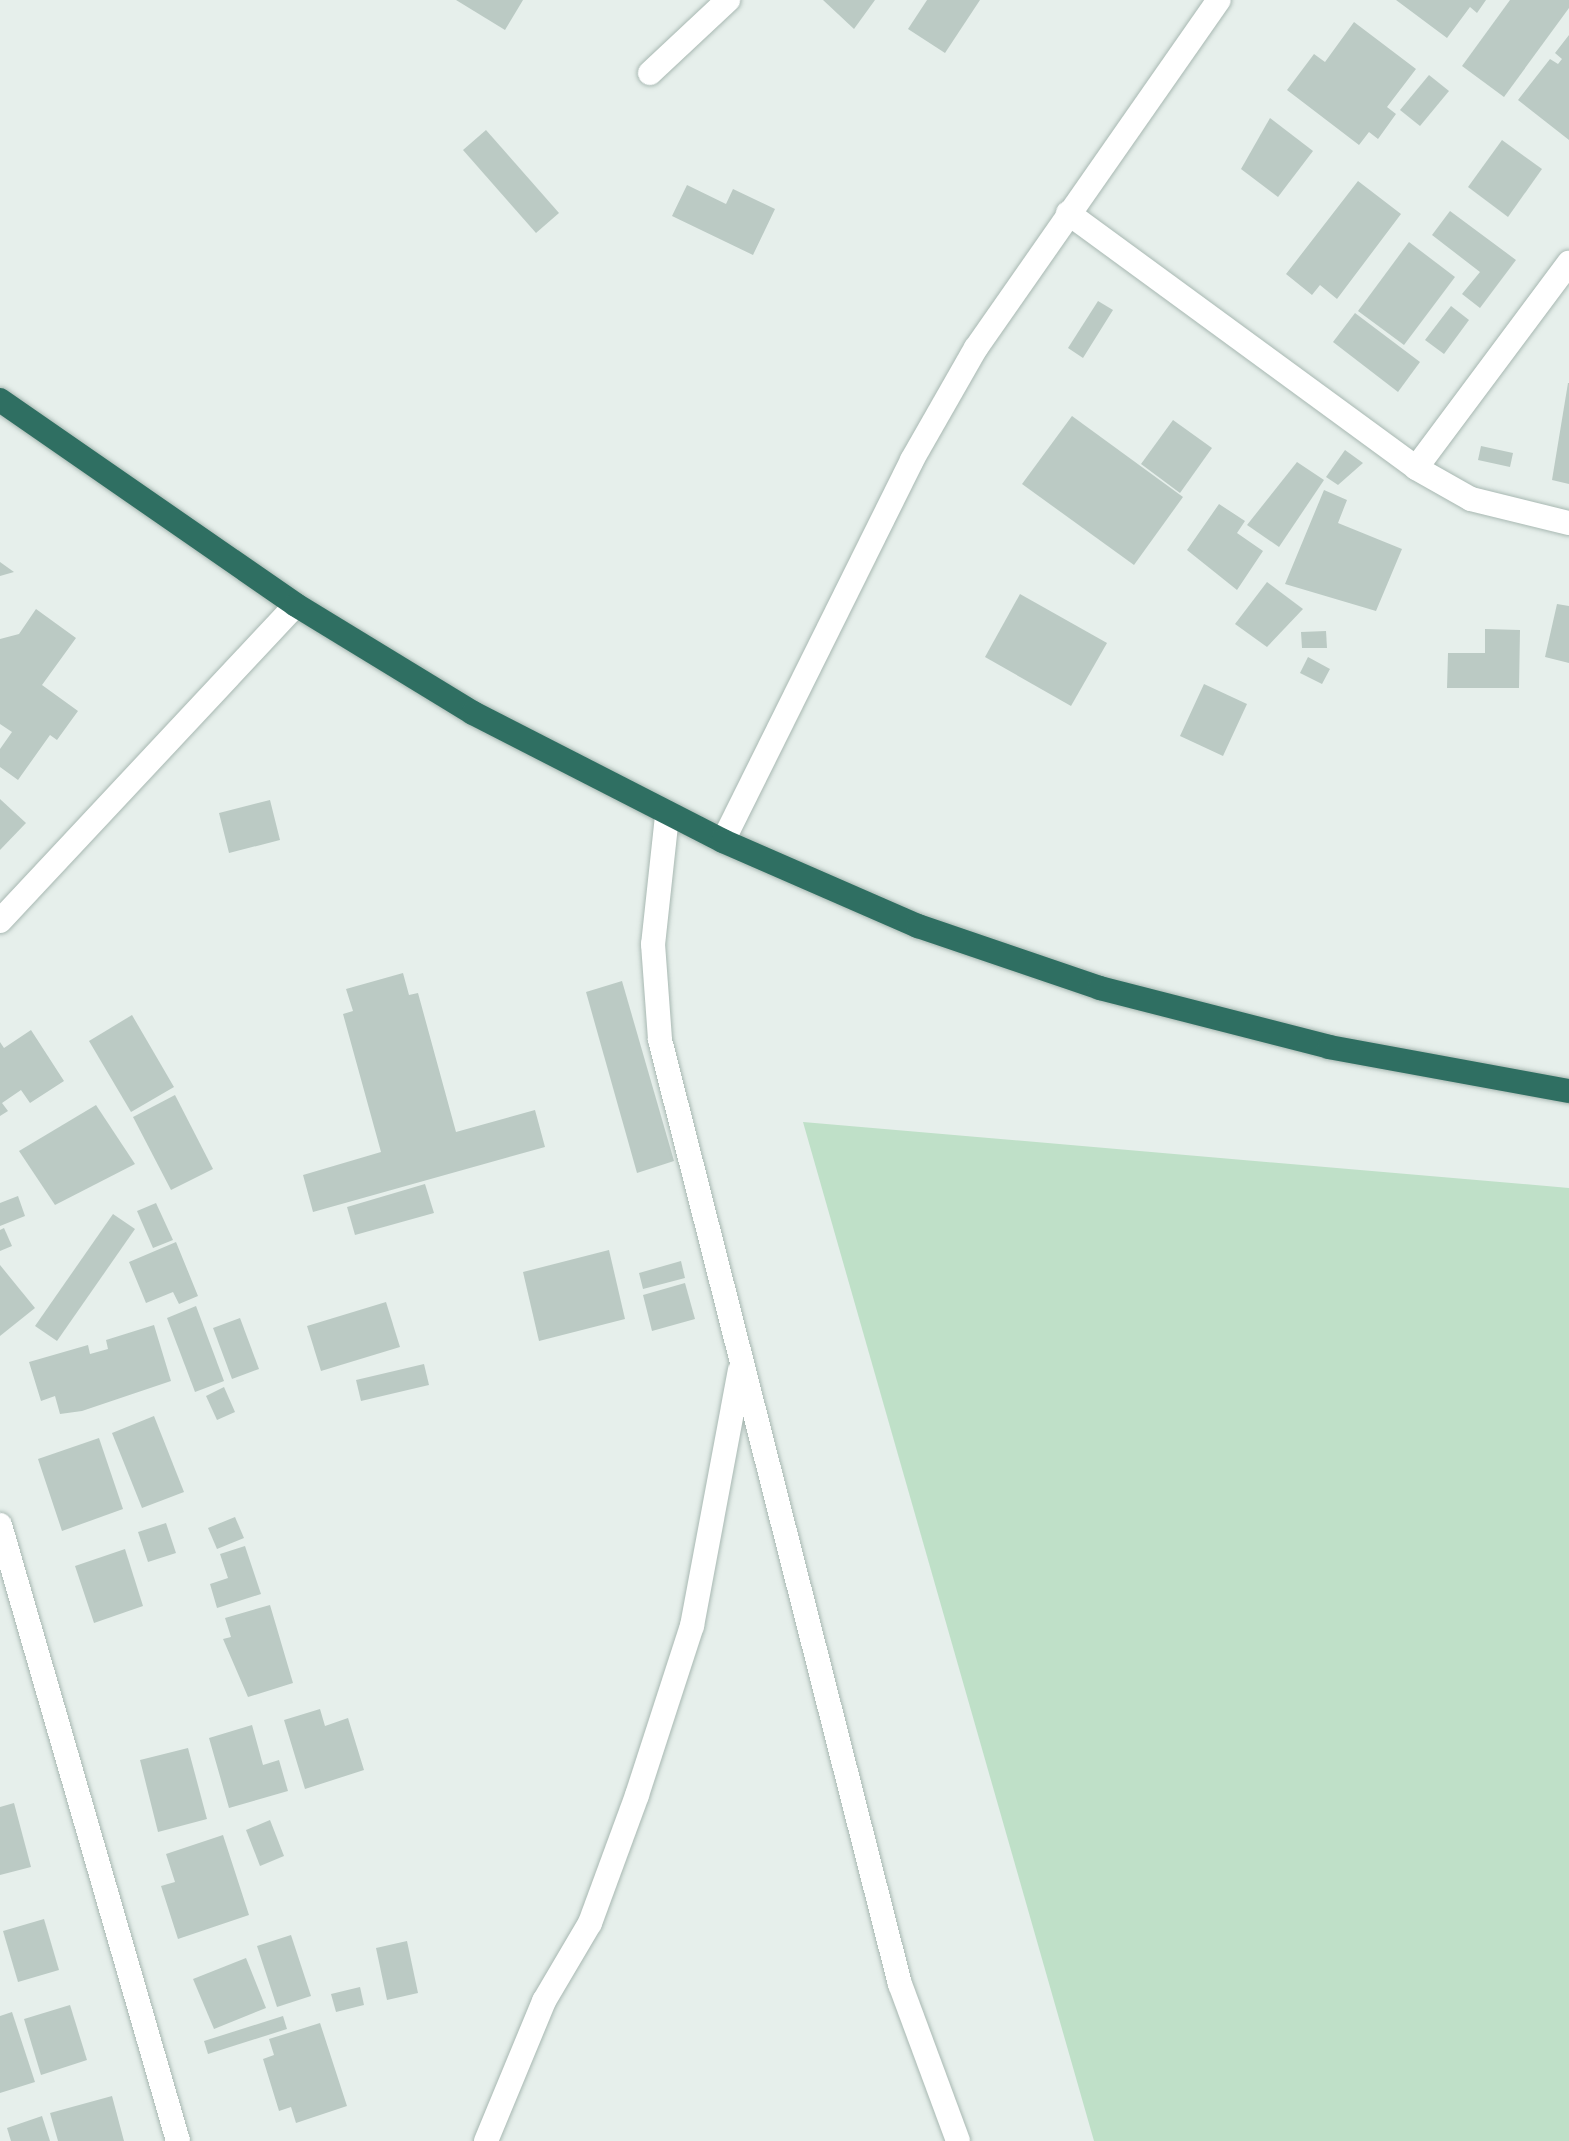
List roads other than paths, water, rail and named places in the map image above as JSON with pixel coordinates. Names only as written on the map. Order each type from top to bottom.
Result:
[{"type":"highway","points":[[0,400],[296,605],[473,713],[667,816],[723,841],[918,926],[1100,988],[1329,1047],[1569,1091]]},
{"type":"street","points":[[650,73],[728,0]]},
{"type":"street","points":[[723,841],[912,460],[976,348],[1219,0]]},
{"type":"street","points":[[1068,213],[1416,468],[1471,499],[1569,523]]},
{"type":"street","points":[[1416,468],[1569,263]]},
{"type":"street","points":[[0,921],[296,605]]},
{"type":"street","points":[[667,816],[653,944],[660,1040],[900,1984],[958,2141]]},
{"type":"street","points":[[486,2141],[544,2001],[590,1923],[692,1626],[742,1360]]},
{"type":"street","points":[[0,1525],[178,2141]]}]
